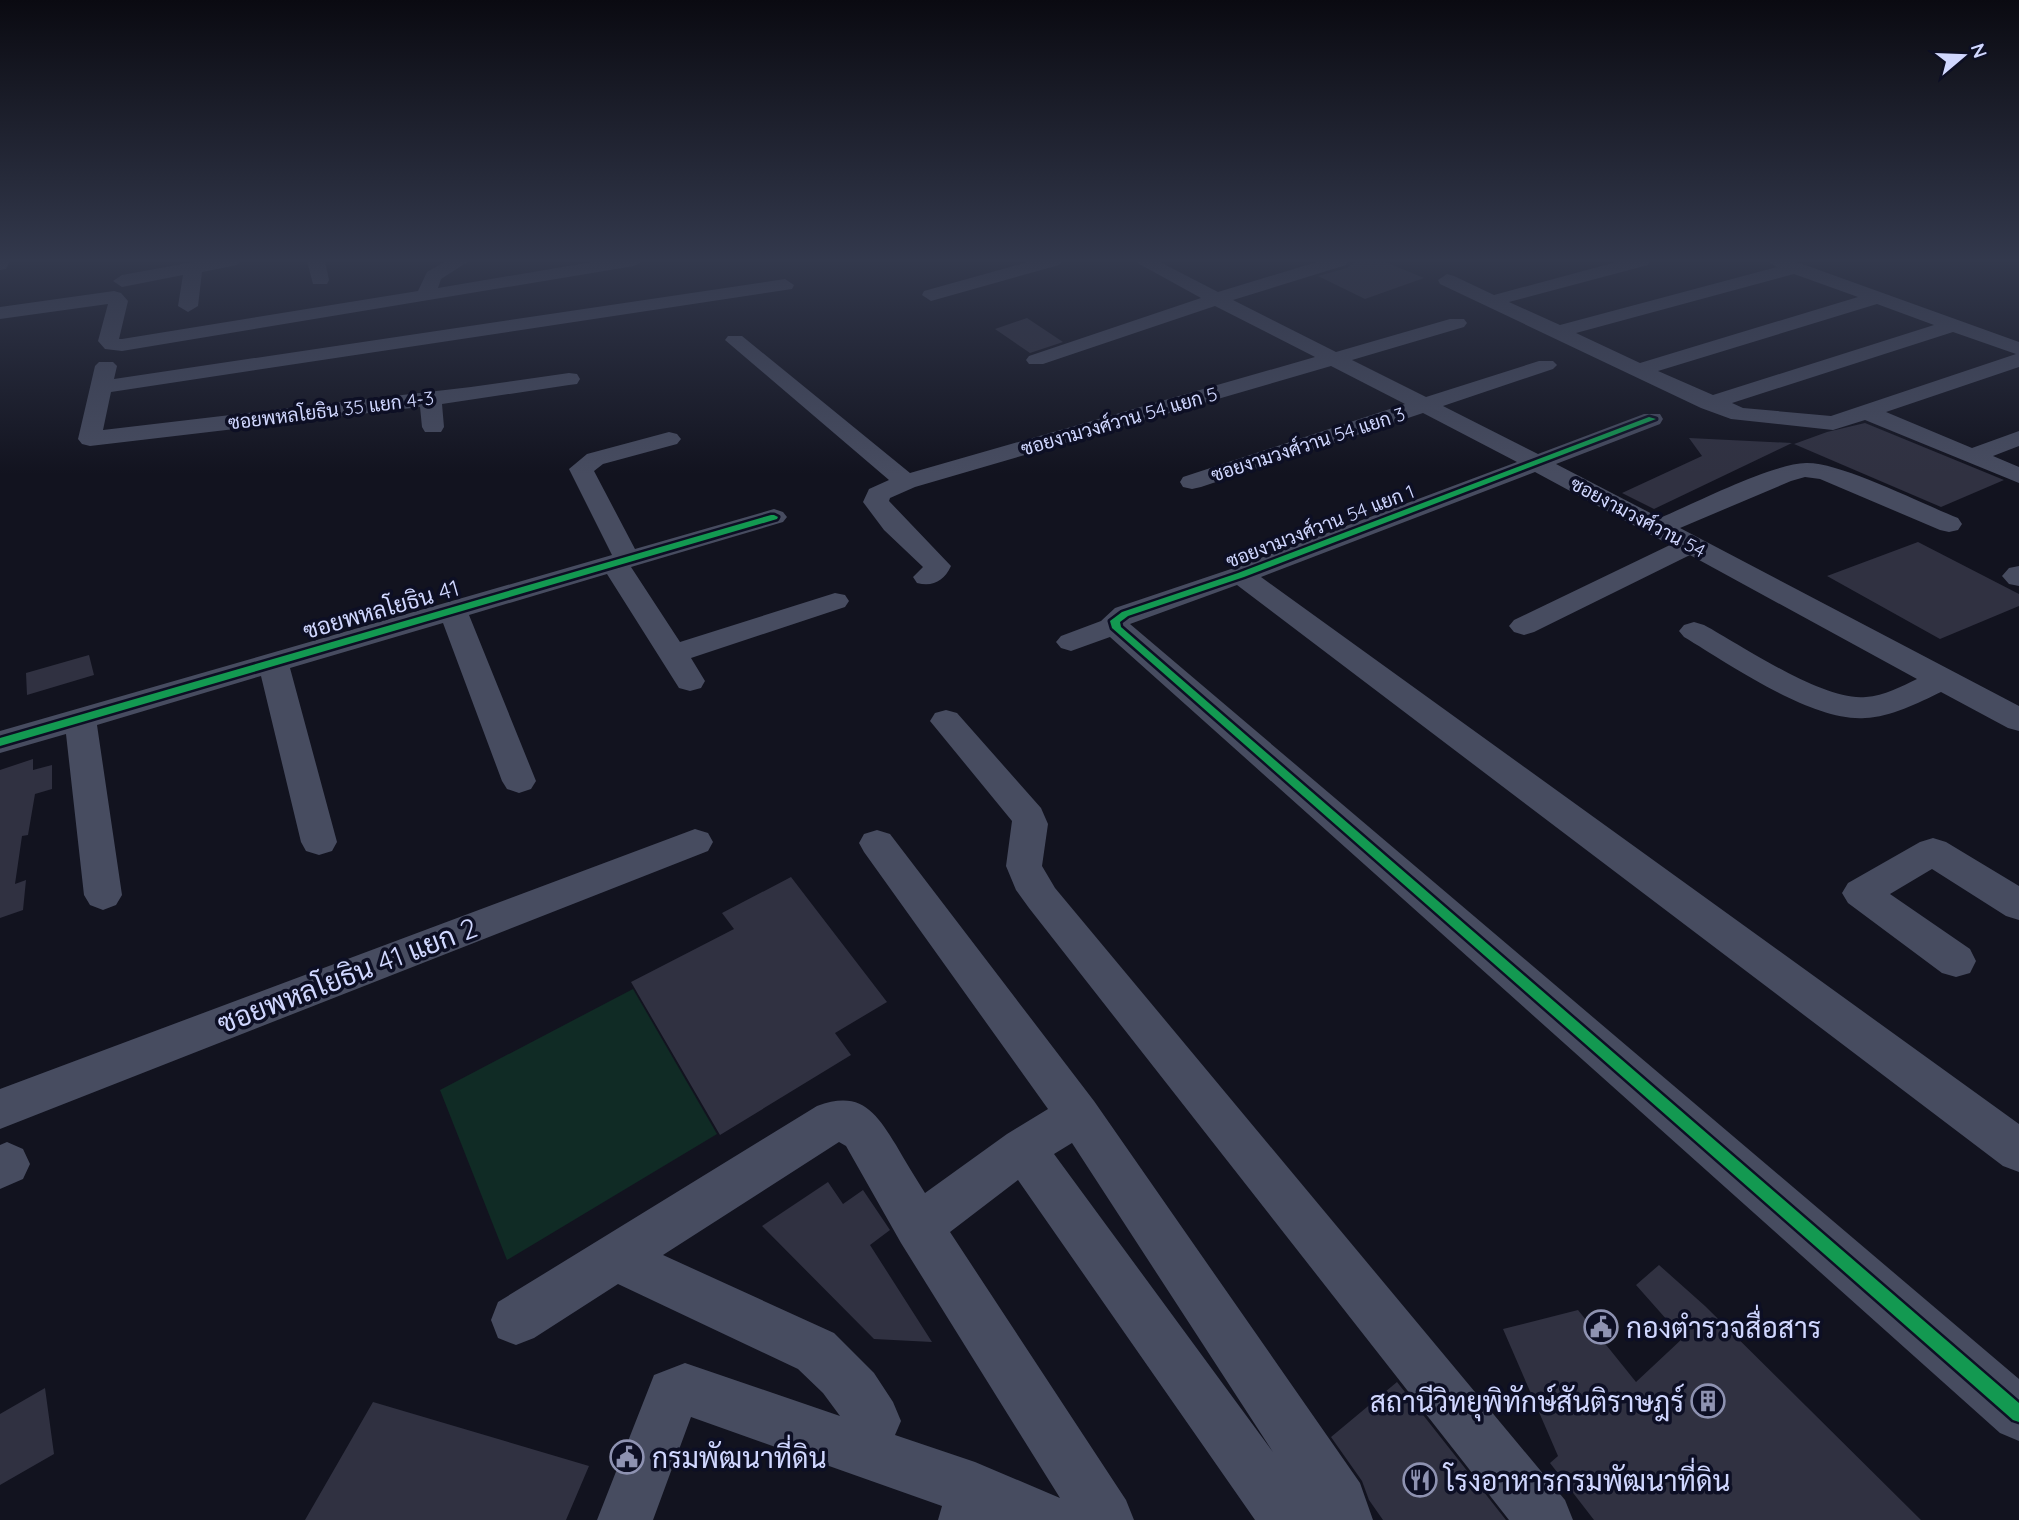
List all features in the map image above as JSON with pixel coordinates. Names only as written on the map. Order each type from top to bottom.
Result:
[{"type":"street","points":[[110,332],[109,344],[115,345],[196,332]]},
{"type":"street","points":[[115,345],[110,350],[101,387],[470,332]]},
{"type":"street","points":[[1037,360],[1119,332]]},
{"type":"street","name":"ซอยงามวงศ์วาน 54","points":[[1281,332],[1537,464],[2019,720]]},
{"type":"street","name":"ซอยงามวงศ์วาน 54 แยก 5","points":[[928,577],[937,566],[893,524],[876,502],[877,494],[906,482],[1425,332]]},
{"type":"street","points":[[1558,332],[1739,414],[1833,423],[2019,360]]},
{"type":"street","points":[[1638,370],[1764,332]]},
{"type":"street","points":[[1709,402],[1933,332]]},
{"type":"street","points":[[1969,332],[2019,349]]},
{"type":"street","points":[[735,340],[906,482]]},
{"type":"street","name":"ซอยงามวงศ์วาน 54 แยก 3","points":[[1192,482],[1546,365]]},
{"type":"street","name":"ซอยพหลโยธิน 35 แยก 4-3","points":[[101,387],[89,438],[93,439],[262,427],[430,398],[569,379]]},
{"type":"street","points":[[430,398],[433,426]]},
{"type":"street","points":[[1868,413],[2019,476]]},
{"type":"street","name":"ซอยงามวงศ์วาน 54 แยก 1","points":[[1072,642],[1116,623],[1125,614],[1241,575],[1652,419]]},
{"type":"street","points":[[1972,456],[2019,438]]},
{"type":"street","points":[[669,439],[595,459],[581,469],[612,533],[621,561],[690,681]]},
{"type":"street","points":[[1658,528],[1783,475],[1805,470],[1825,472],[1949,524]]},
{"type":"street","name":"ซอยพหลโยธิน 41","points":[[0,742],[774,517]]},
{"type":"street","points":[[1524,626],[1690,545]]},
{"type":"street","points":[[1241,575],[2019,1151]]},
{"type":"street","points":[[673,654],[835,601]]},
{"type":"street","points":[[453,611],[519,780]]},
{"type":"street","points":[[1116,623],[2019,1414]]},
{"type":"street","points":[[1694,631],[1835,706],[1864,708],[1919,691],[1941,679]]},
{"type":"street","points":[[273,662],[319,842]]},
{"type":"street","points":[[80,719],[103,895]]},
{"type":"street","points":[[946,722],[1029,817],[1032,826],[1024,855],[1025,872],[1041,898],[1545,1520]]},
{"type":"street","name":"ซอยพหลโยธิน 41 แยก 2","points":[[0,1109],[695,842]]},
{"type":"street","points":[[877,843],[1078,1115],[1340,1503],[1345,1520]]},
{"type":"street","points":[[1956,961],[1861,893],[1933,852],[2019,905]]},
{"type":"street","points":[[918,1227],[1023,1149],[1078,1115]]},
{"type":"street","points":[[516,1320],[833,1121],[850,1121],[862,1131],[918,1227],[1106,1520]]},
{"type":"street","points":[[1023,1149],[1289,1520]]},
{"type":"street","points":[[616,1258],[816,1351],[832,1363],[859,1396],[874,1421]]},
{"type":"street","points":[[625,1520],[673,1394],[685,1389],[970,1505],[1045,1520]]},
{"type":"green space","points":[[633,989],[717,1134],[507,1260],[440,1090]]},
{"type":"building","points":[[999,332],[1048,332],[1063,342],[1030,353]]},
{"type":"building","points":[[1865,423],[2004,480],[1941,507],[1794,444],[1827,432]]},
{"type":"building","points":[[1689,438],[1792,443],[1654,509],[1622,493],[1702,456]]},
{"type":"building","points":[[1918,542],[2019,594],[2019,606],[1940,639],[1827,576]]},
{"type":"building","points":[[89,655],[94,675],[27,695],[26,673]]},
{"type":"building","points":[[33,759],[33,770],[52,765],[52,789],[35,794],[28,835],[22,836],[15,884],[26,880],[23,910],[0,918],[0,770]]},
{"type":"building","points":[[791,877],[887,1002],[835,1033],[851,1055],[720,1135],[631,982],[734,929],[722,913]]},
{"type":"building","points":[[828,1182],[843,1204],[863,1190],[890,1230],[870,1245],[932,1342],[874,1339],[762,1226]]},
{"type":"building","name":"สถานีวิทยุพิทักษ์สันติราษฎร์","points":[[1659,1265],[1705,1306],[1921,1520],[1594,1520],[1550,1463],[1558,1456],[1503,1329],[1578,1310],[1636,1382],[1683,1338],[1636,1285]]},
{"type":"building","name":"โรงอาหารกรมพัฒนาที่ดิน","points":[[1397,1382],[1506,1520],[1383,1520],[1369,1500],[1362,1481],[1331,1437]]},
{"type":"building","points":[[45,1388],[54,1454],[0,1485],[0,1414]]},
{"type":"building","points":[[373,1402],[589,1466],[566,1520],[305,1520]]},
{"type":"cycle path","points":[[1652,419],[1241,575],[1125,614],[1115,621],[1117,628],[2019,1414]]},
{"type":"cycle path","points":[[0,742],[774,517]]},
{"type":"place","name":"กองตำรวจสื่อสาร","points":[[1601,1327]]},
{"type":"place","name":"สถานีวิทยุพิทักษ์สันติราษฎร์","points":[[1708,1401]]},
{"type":"place","name":"กรมพัฒนาที่ดิน","points":[[627,1457]]},
{"type":"place","name":"โรงอาหารกรมพัฒนาที่ดิน","points":[[1420,1480]]}]
